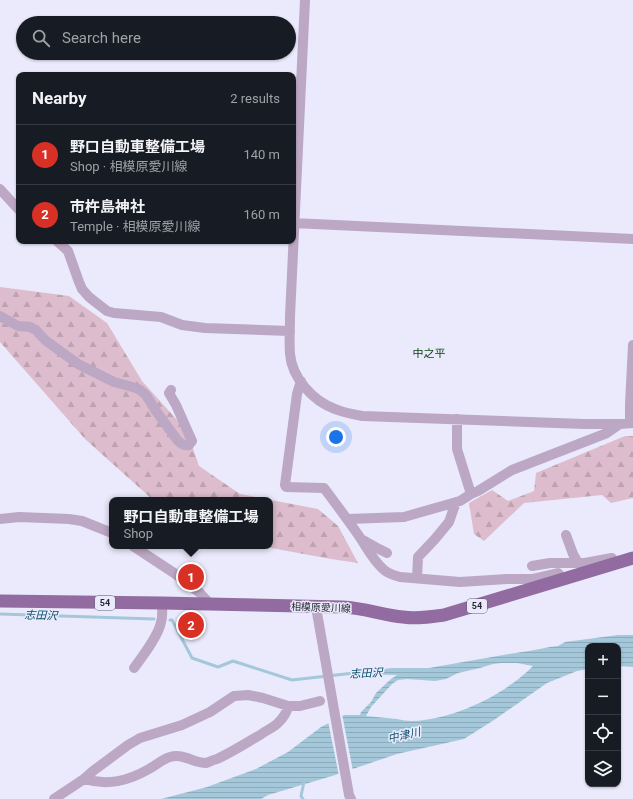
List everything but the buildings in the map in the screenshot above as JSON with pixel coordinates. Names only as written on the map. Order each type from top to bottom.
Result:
[{"type":"main road","name":"相模原愛川線","points":[[0,601],[357,608],[404,617],[428,618],[444,616],[633,558]]},
{"type":"street","points":[[296,182],[305,0]]},
{"type":"street","points":[[0,189],[16,207]]},
{"type":"street","points":[[296,223],[633,239]]},
{"type":"street","points":[[60,244],[68,251],[82,289],[89,298],[107,311],[114,313],[161,317],[182,324],[205,328],[290,331]]},
{"type":"street","points":[[293,244],[290,355],[296,376],[322,403],[343,412],[362,416],[457,420],[620,424],[632,423],[630,404],[633,344]]},
{"type":"street","points":[[0,316],[18,326],[30,327],[36,330],[45,340],[78,364],[114,382],[140,390],[146,395],[178,441],[189,445],[192,441],[169,393],[171,390]]},
{"type":"street","points":[[300,381],[285,485],[286,487],[324,488],[348,519],[370,553],[384,571],[400,577],[460,582],[532,579],[558,572],[563,579]]},
{"type":"street","points":[[457,420],[457,449],[471,494]]},
{"type":"street","points":[[348,519],[404,517],[460,502],[512,470],[607,433],[620,424]]},
{"type":"street","points":[[417,578],[418,557],[449,522],[456,502]]},
{"type":"street","points":[[0,519],[19,517],[69,519],[82,521],[109,532]]},
{"type":"street","points":[[566,535],[578,563]]},
{"type":"street","points":[[361,539],[387,553]]},
{"type":"street","points":[[137,549],[200,592],[210,604]]},
{"type":"street","points":[[532,566],[550,563],[578,563],[612,558],[616,563]]},
{"type":"street","points":[[134,668],[150,646],[162,622],[162,603]]},
{"type":"street","points":[[316,607],[317,620],[350,797]]},
{"type":"street","points":[[54,799],[84,779],[128,745],[140,738],[182,724],[210,712],[234,696],[255,696],[276,701],[288,706],[300,706],[320,701]]},
{"type":"street","points":[[84,779],[104,783],[130,778],[147,770],[168,757],[175,756],[184,756],[207,763],[227,754],[276,725],[287,713],[288,706]]},
{"type":"green space","points":[[0,287],[69,296],[107,323],[142,381],[187,431],[199,466],[240,494],[256,497],[150,497],[85,439],[0,342]]},
{"type":"green space","points":[[625,436],[633,436],[633,498],[611,503],[602,495],[524,503],[484,541],[474,534],[469,503],[492,490],[508,501],[534,491],[536,473]]},
{"type":"green space","points":[[273,500],[318,509],[338,526],[358,563],[273,548]]},
{"type":"water","name":"中津川","points":[[618,635],[633,635],[633,667],[621,666],[621,643],[585,643],[585,670],[577,671],[547,683],[464,739],[397,754],[332,776],[268,795],[261,799],[161,799],[207,787],[256,769],[288,752],[321,727],[344,715],[360,715],[371,702],[376,693],[397,675],[345,674],[392,668],[429,668],[558,646],[565,642]],"holes":[[[501,663],[517,663],[533,666],[521,677],[493,696],[461,711],[444,716],[412,721],[366,716],[371,707],[392,684],[398,680],[407,679],[435,681],[446,679],[458,673]]]},
{"type":"pier","points":[[342,714],[353,771],[339,776],[328,721]]},
{"type":"waterway","name":"志田沢","points":[[0,614],[154,619]]},
{"type":"waterway","name":"志田沢","points":[[170,620],[172,620],[192,658],[218,667],[233,661],[292,680],[363,672]]},
{"type":"waterway","points":[[303,799],[301,796],[304,782]]},
{"type":"place","name":"野口自動車整備工場","points":[[191,577]]},
{"type":"place","name":"市杵島神社","points":[[191,625]]},
{"type":"district","name":"中之平","points":[[429,353]]}]
